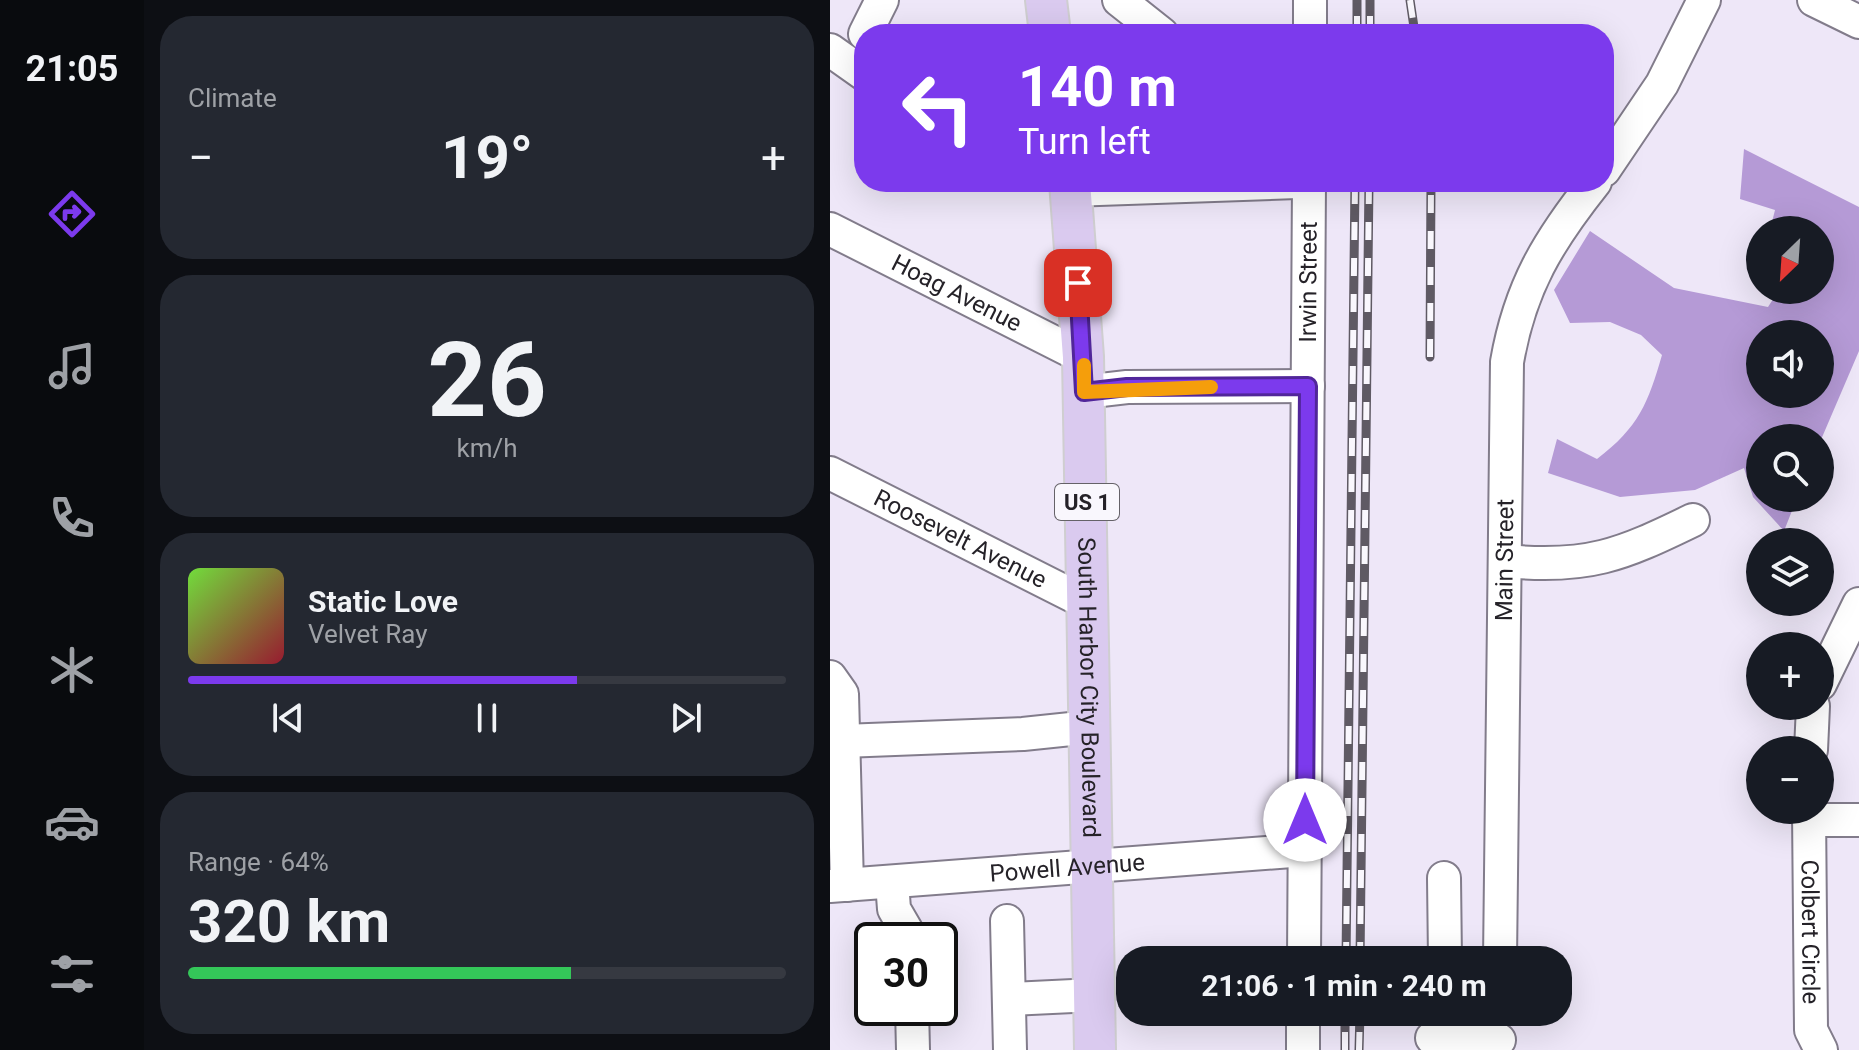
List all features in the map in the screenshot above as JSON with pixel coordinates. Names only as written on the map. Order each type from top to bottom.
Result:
[{"type":"main road","name":"South Harbor City Boulevard","points":[[1070,192],[1084,374],[1095,1050]]},
{"type":"street","points":[[870,24],[882,0]]},
{"type":"street","points":[[1119,0],[1149,24]]},
{"type":"street","points":[[1310,0],[1310,24]]},
{"type":"street","points":[[1614,155],[1662,84],[1704,0]]},
{"type":"street","points":[[1814,0],[1859,22]]},
{"type":"street","name":"Irwin Street","points":[[1304,946],[1309,192]]},
{"type":"street","name":"Main Street","points":[[1500,946],[1507,362],[1514,322],[1534,268],[1588,192]]},
{"type":"street","name":"Hoag Avenue","points":[[830,229],[1084,374]]},
{"type":"street","points":[[1084,374],[1127,387],[1308,386]]},
{"type":"street","name":"Roosevelt Avenue","points":[[830,473],[1089,604]]},
{"type":"street","points":[[1505,561],[1579,563],[1614,556],[1693,520]]},
{"type":"street","points":[[1834,655],[1859,604]]},
{"type":"street","points":[[830,677],[842,694],[838,885]]},
{"type":"street","points":[[843,741],[1023,734],[1090,727]]},
{"type":"street","points":[[1834,818],[1859,820]]},
{"type":"street","name":"Colbert Circle","points":[[1809,824],[1811,1030],[1821,1050]]},
{"type":"street","name":"Powell Avenue","points":[[838,885],[1092,869],[1305,850]]},
{"type":"street","points":[[1444,878],[1445,946]]},
{"type":"street","points":[[892,882],[894,909],[902,922]]},
{"type":"street","points":[[1007,921],[1010,1050]]},
{"type":"street","points":[[1009,999],[1094,995]]},
{"type":"street","points":[[912,1026],[913,1050]]},
{"type":"street","points":[[1303,1026],[1303,1050]]},
{"type":"street","points":[[1441,1029],[1499,1034]]},
{"type":"shaded area","points":[[1744,149],[1859,207],[1859,351],[1828,424],[1746,424],[1746,474],[1744,468],[1695,490],[1620,497],[1548,473],[1557,439],[1597,459],[1623,436],[1646,401],[1662,355],[1641,335],[1610,322],[1570,323],[1554,290],[1590,231],[1674,288],[1768,307],[1770,304],[1834,304],[1834,216],[1774,216],[1775,210],[1740,199]]},
{"type":"shaded area","points":[[1767,512],[1791,512],[1785,528],[1781,528]]},
{"type":"railway","points":[[1357,0],[1357,24]]},
{"type":"railway","points":[[1370,0],[1370,24]]},
{"type":"railway","points":[[1410,0],[1414,24]]},
{"type":"railway","points":[[1346,946],[1355,192]]},
{"type":"railway","points":[[1360,946],[1369,192]]},
{"type":"railway","points":[[1430,357],[1431,192]]},
{"type":"railway","points":[[1345,1026],[1345,1050]]},
{"type":"railway","points":[[1359,1050],[1360,1026]]},
{"type":"slow traffic","points":[[1084,365],[1084,392],[1127,387],[1211,387]]},
{"type":"route","points":[[1078,283],[1084,392],[1127,387],[1308,386],[1305,820]]}]
